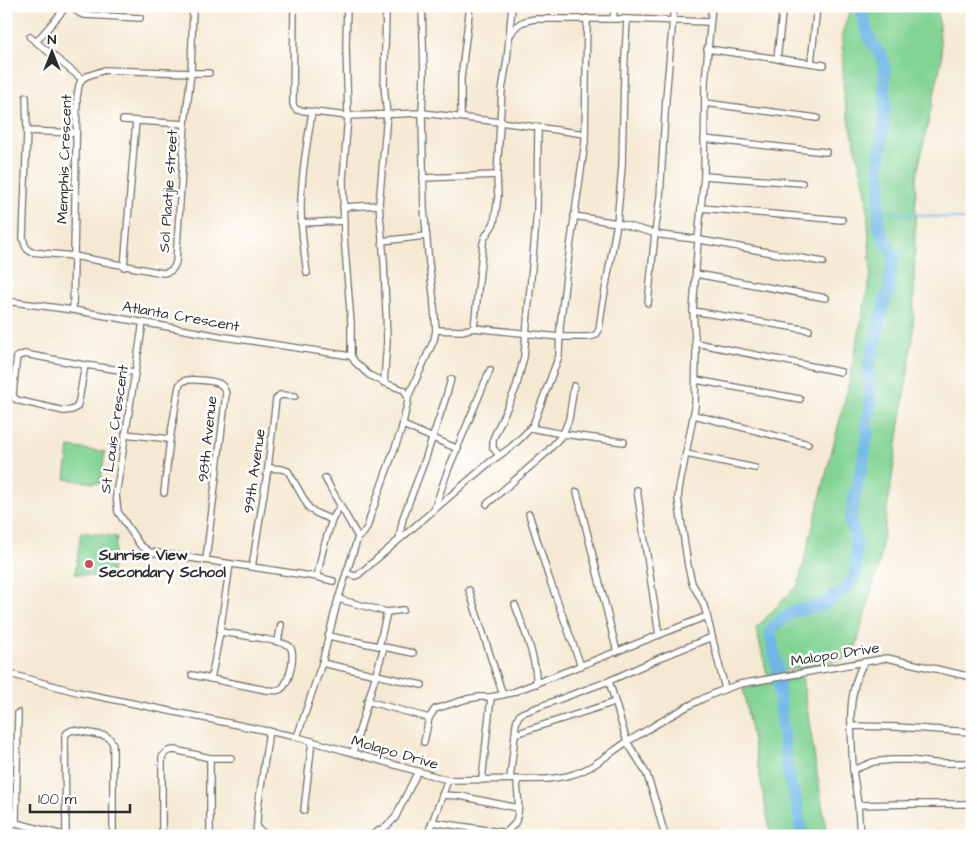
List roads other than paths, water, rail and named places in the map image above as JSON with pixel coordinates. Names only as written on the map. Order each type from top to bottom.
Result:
[{"type":"street","points":[[36,42],[67,6]]},
{"type":"street","points":[[72,6],[78,13],[84,15],[140,18]]},
{"type":"street","name":"Sol Plaatjie street","points":[[28,131],[24,238],[26,248],[31,252],[74,256],[163,273],[168,272],[174,266],[185,124],[191,73],[193,6]]},
{"type":"street","points":[[294,6],[292,104],[297,110],[348,116],[422,113],[585,134]]},
{"type":"street","points":[[347,6],[348,116],[343,178],[343,207],[351,323],[350,356],[369,375],[404,390],[408,397]]},
{"type":"street","points":[[297,737],[322,664],[338,599],[358,537],[367,529],[397,444],[407,408],[408,397],[434,340],[436,330],[426,236],[423,178],[422,113],[424,74],[422,6]]},
{"type":"street","points":[[461,117],[461,78],[470,6]]},
{"type":"street","points":[[474,328],[483,243],[494,223],[498,197],[497,175],[502,90],[510,36],[512,6]]},
{"type":"street","points":[[613,18],[615,6]]},
{"type":"street","points":[[648,303],[660,197],[665,108],[674,6]]},
{"type":"street","points":[[712,6],[705,82],[704,176],[693,311],[696,343],[695,407],[678,489],[678,499],[692,583],[703,603],[725,689]]},
{"type":"street","points":[[777,59],[783,6]]},
{"type":"street","points":[[811,63],[817,6]]},
{"type":"street","points":[[384,382],[387,341],[384,260],[379,205],[386,115],[384,85],[386,11]]},
{"type":"street","points":[[346,573],[358,575],[435,508],[516,442],[533,425],[559,356],[560,327],[566,276],[585,142],[587,18]]},
{"type":"street","points":[[510,36],[518,24],[524,20],[535,19],[627,18],[710,22]]},
{"type":"street","points":[[436,330],[461,331],[474,328],[560,337],[589,337],[596,335],[599,330],[617,223],[622,167],[627,18]]},
{"type":"street","points":[[30,38],[82,79]]},
{"type":"street","points":[[708,49],[824,65]]},
{"type":"street","name":"Memphis Crescent","points":[[73,310],[77,97],[82,79],[105,70],[210,72]]},
{"type":"street","points":[[26,97],[28,131],[76,132]]},
{"type":"street","points":[[705,103],[817,118]]},
{"type":"street","points":[[307,273],[300,208],[303,170],[312,112]]},
{"type":"street","points":[[122,120],[185,124]]},
{"type":"street","points":[[124,266],[136,121]]},
{"type":"street","points":[[500,455],[494,448],[493,439],[516,388],[524,357],[537,211],[538,128]]},
{"type":"street","points":[[704,139],[826,152]]},
{"type":"street","points":[[423,178],[497,175]]},
{"type":"street","points":[[704,176],[802,183]]},
{"type":"street","points":[[343,207],[379,205]]},
{"type":"street","points":[[701,208],[842,220]]},
{"type":"street","points":[[574,216],[617,223],[655,233],[823,262]]},
{"type":"street","points":[[302,223],[344,221]]},
{"type":"street","points":[[382,241],[426,236]]},
{"type":"street","points":[[696,274],[826,298]]},
{"type":"street","name":"Atlanta Crescent","points":[[6,301],[73,310],[225,337],[350,356]]},
{"type":"street","points":[[693,311],[809,330]]},
{"type":"street","name":"St Louis Crescent","points":[[143,322],[116,494],[118,512],[140,545],[150,552],[333,581]]},
{"type":"street","points":[[696,343],[840,372]]},
{"type":"street","points":[[85,365],[80,400],[77,407],[72,410],[64,411],[20,402],[15,399],[17,357],[24,354],[134,372]]},
{"type":"street","points":[[435,508],[448,470],[490,370]]},
{"type":"street","name":"98th Avenue","points":[[164,493],[177,391],[182,382],[187,379],[220,384],[225,388],[226,394],[206,560]]},
{"type":"street","points":[[399,539],[403,518],[451,379]]},
{"type":"street","points":[[696,380],[800,399]]},
{"type":"street","points":[[487,504],[546,453],[563,434],[569,420],[574,386]]},
{"type":"street","name":"99th Avenue","points":[[252,567],[268,468],[276,399],[280,395],[295,396]]},
{"type":"street","points":[[694,415],[808,444]]},
{"type":"street","points":[[402,425],[458,449]]},
{"type":"street","points":[[530,428],[624,442]]},
{"type":"street","points":[[125,434],[170,439]]},
{"type":"street","points":[[686,454],[755,468]]},
{"type":"street","points":[[268,468],[288,471],[309,508],[332,520]]},
{"type":"street","points":[[324,478],[358,537]]},
{"type":"street","points":[[637,490],[659,635]]},
{"type":"street","points":[[577,492],[616,652]]},
{"type":"street","points":[[317,577],[332,520],[340,506]]},
{"type":"street","points":[[529,514],[549,578],[581,666]]},
{"type":"street","points":[[211,679],[230,564]]},
{"type":"street","points":[[469,590],[503,695]]},
{"type":"street","points":[[338,599],[387,612],[403,610]]},
{"type":"street","points":[[515,605],[534,665],[536,684]]},
{"type":"street","points":[[353,752],[374,675],[387,612]]},
{"type":"street","points":[[424,742],[429,718],[435,710],[467,699],[503,695],[536,684],[707,616]]},
{"type":"street","points":[[278,641],[281,624]]},
{"type":"street","points":[[192,675],[266,690],[277,691],[282,689],[287,681],[293,656],[289,646],[278,641],[220,632]]},
{"type":"street","points":[[328,636],[413,653]]},
{"type":"street","points":[[432,822],[505,834],[517,819],[518,808],[514,779],[515,734],[518,716],[609,681],[712,637]]},
{"type":"street","name":"Malopo Drive","points":[[761,680],[887,658],[972,677]]},
{"type":"street","points":[[860,836],[853,770],[851,706],[852,693],[864,662]]},
{"type":"street","points":[[322,664],[422,685]]},
{"type":"street","name":"Molapo Drive","points":[[6,673],[77,692],[297,737],[448,780],[547,779],[574,774],[591,766],[688,705],[725,689],[761,680]]},
{"type":"street","points":[[609,681],[627,742],[647,775],[664,836]]},
{"type":"street","points":[[482,780],[491,697]]},
{"type":"street","points":[[367,701],[429,718]]},
{"type":"street","points":[[515,734],[615,702]]},
{"type":"street","points":[[16,823],[18,713]]},
{"type":"street","points":[[851,726],[972,732]]},
{"type":"street","points":[[6,821],[67,836],[65,737],[69,731],[73,730],[106,736],[112,744],[113,836]]},
{"type":"street","points":[[269,731],[256,832],[269,836]]},
{"type":"street","points":[[304,810],[312,741]]},
{"type":"street","points":[[162,836],[162,757],[164,754],[169,750],[175,750],[210,758],[231,758]]},
{"type":"street","points":[[210,758],[210,836]]},
{"type":"street","points":[[853,770],[873,762],[891,760],[972,763]]},
{"type":"street","points":[[370,836],[387,826],[395,818],[418,771]]},
{"type":"street","points":[[426,836],[448,780]]},
{"type":"street","points":[[442,795],[460,796],[518,808]]},
{"type":"street","points":[[858,805],[972,804]]},
{"type":"street","points":[[35,836],[37,828]]},
{"type":"waterway","points":[[802,836],[785,754],[777,668],[770,632],[774,626],[794,611],[823,605],[838,594],[851,583],[856,568],[856,542],[850,523],[868,432],[866,424],[870,409],[868,375],[886,296],[889,291],[894,256],[879,227],[878,211],[881,178],[879,167],[885,113],[884,64],[880,54],[870,40],[862,14],[864,6]]},
{"type":"waterway","points":[[878,211],[972,220]]},
{"type":"place","name":"Sunrise View Secondary School","points":[[89,564]]}]
